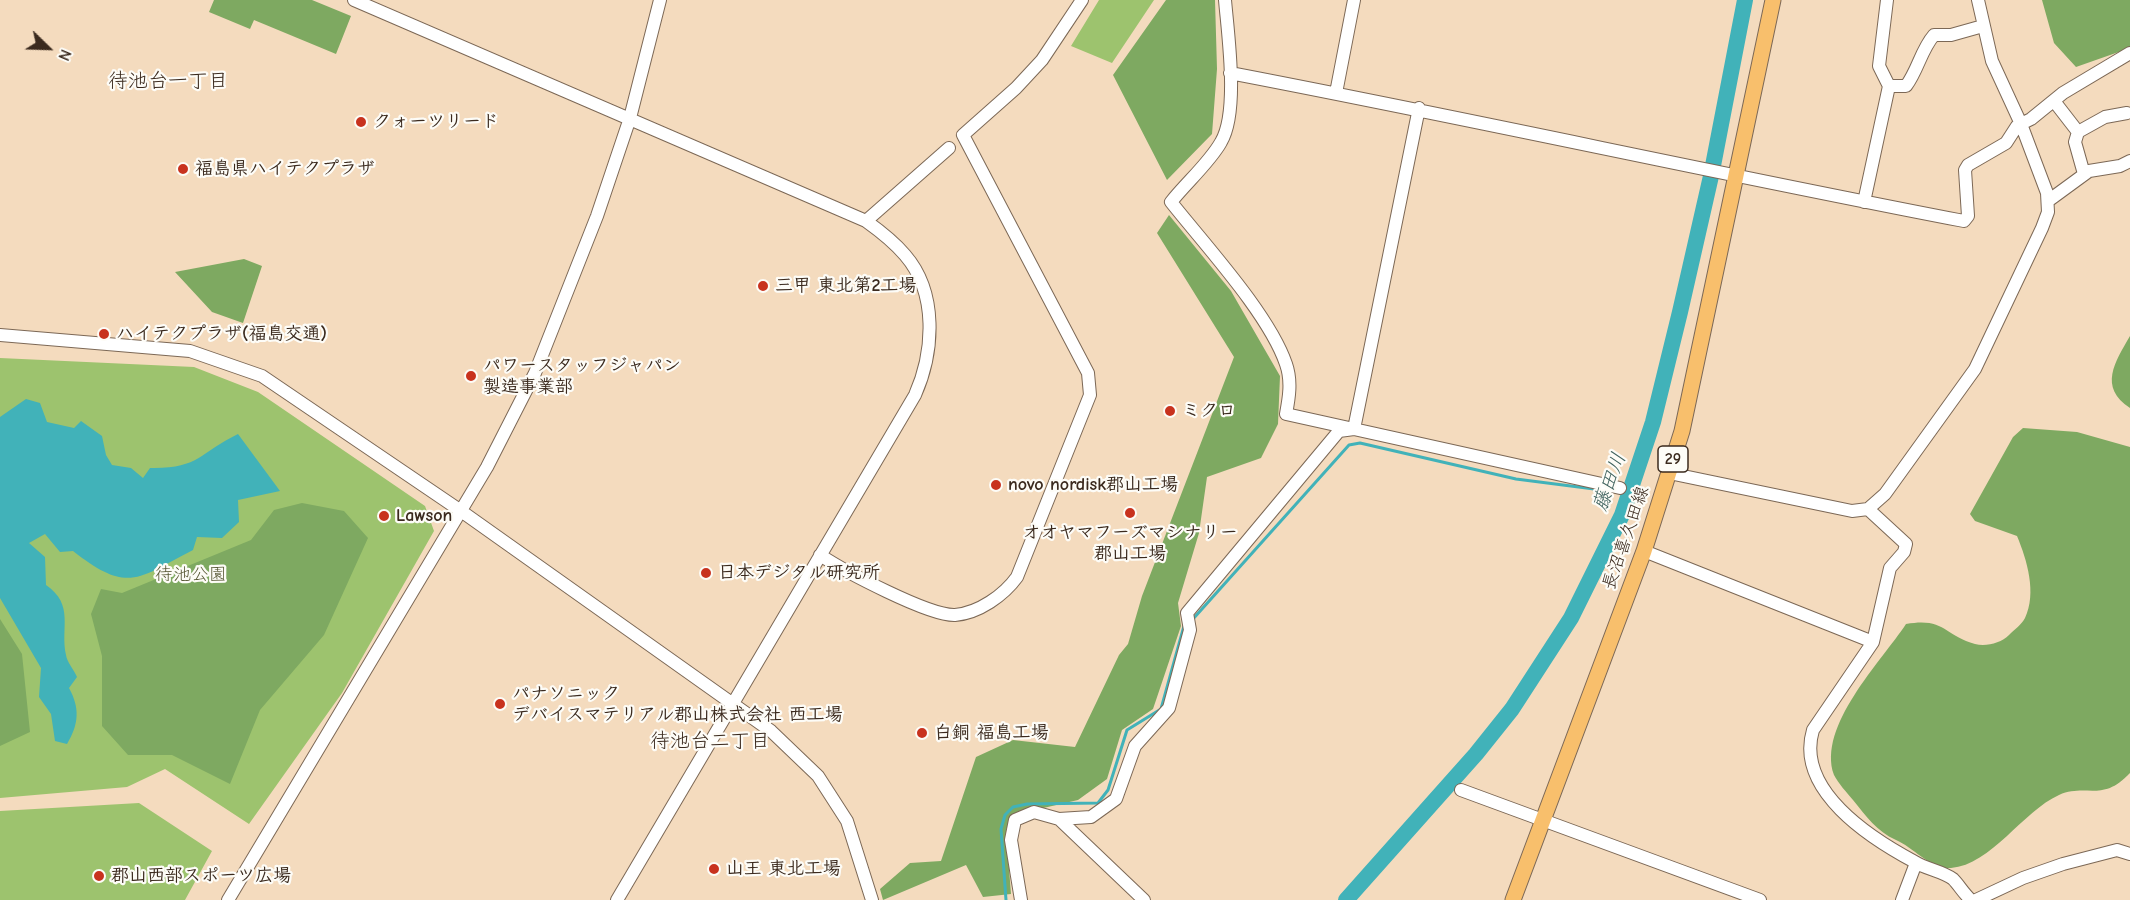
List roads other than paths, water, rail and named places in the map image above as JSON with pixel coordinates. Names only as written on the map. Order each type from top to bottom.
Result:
[{"type":"main road","name":"長沼喜久田線","points":[[1513,900],[1644,550],[1669,473],[1690,398],[1733,175],[1773,0]]},
{"type":"street","points":[[354,0],[866,221],[906,256],[918,277],[930,322],[930,346],[926,372],[915,395],[616,900]]},
{"type":"street","points":[[228,900],[487,467],[535,373],[574,281],[630,118],[660,0]]},
{"type":"street","points":[[820,555],[846,572],[941,614],[967,613],[985,605],[997,597],[1017,577],[1090,394],[1088,373],[963,135],[1016,88],[1042,60],[1082,0]]},
{"type":"street","points":[[1225,0],[1230,74],[1228,125],[1221,142],[1172,202],[1274,336],[1287,366],[1290,388],[1286,414],[1620,488]]},
{"type":"street","points":[[1336,93],[1354,0]]},
{"type":"street","points":[[1864,202],[1889,86],[1879,66],[1887,0]]},
{"type":"street","points":[[1669,473],[1852,511],[1868,509],[1885,494],[1975,369],[2042,228],[2048,201],[2021,124],[1992,61],[1978,0]]},
{"type":"street","points":[[1889,86],[1906,86],[1915,74],[1926,45],[1934,35],[1951,35],[1983,27]]},
{"type":"street","points":[[1230,74],[1419,108],[1698,168],[1964,221],[1968,216],[1965,170],[1968,165],[2006,143],[2021,124],[2054,101],[2130,53]]},
{"type":"street","points":[[2054,101],[2078,132]]},
{"type":"street","points":[[1354,429],[1419,108]]},
{"type":"street","points":[[2084,174],[2074,141],[2078,132],[2105,117],[2127,113]]},
{"type":"street","points":[[866,221],[949,148]]},
{"type":"street","points":[[2048,201],[2084,174],[2130,161]]},
{"type":"street","points":[[0,335],[190,351],[216,358],[262,376],[461,511],[771,731],[818,776],[847,821],[872,900]]},
{"type":"street","points":[[1021,900],[1011,840],[1015,820],[1034,812],[1059,819],[1091,817],[1116,799],[1135,746],[1169,708],[1190,630],[1187,613],[1339,431],[1354,429]]},
{"type":"street","points":[[1868,509],[1906,544],[1904,552],[1890,568],[1873,642],[1813,730],[1810,747],[1812,762],[1825,792],[1842,811],[1916,863],[1953,879],[1971,900]]},
{"type":"street","points":[[1644,550],[1873,642]]},
{"type":"street","points":[[1461,790],[1760,900]]},
{"type":"street","points":[[1059,819],[1144,900]]},
{"type":"street","points":[[1977,900],[2023,878],[2063,864],[2117,850],[2130,854]]},
{"type":"street","points":[[1902,900],[1916,863]]},
{"type":"water","points":[[26,399],[40,403],[47,422],[74,428],[81,421],[102,436],[106,455],[112,465],[131,468],[143,478],[150,468],[166,468],[189,463],[238,434],[280,491],[238,500],[239,522],[222,538],[197,537],[193,550],[133,578],[107,573],[73,551],[60,552],[45,534],[29,543],[45,557],[46,585],[61,601],[65,617],[66,655],[77,677],[69,688],[75,702],[77,716],[74,730],[67,744],[55,741],[51,714],[39,697],[41,668],[0,598],[0,417]]},
{"type":"waterway","name":"藤田川","points":[[1346,900],[1476,754],[1512,709],[1571,618],[1622,515],[1653,422],[1680,312],[1711,176],[1745,0]]},
{"type":"waterway","points":[[1193,619],[1349,445],[1360,443],[1516,479],[1602,490]]},
{"type":"waterway","points":[[1006,900],[1001,829],[1005,815],[1013,807],[1027,804],[1098,803],[1108,790],[1127,730],[1161,709],[1184,626]]},
{"type":"place","name":"クォーツリード","points":[[361,122]]},
{"type":"place","name":"福島県ハイテクプラザ","points":[[183,169]]},
{"type":"place","name":"三甲 東北第2工場","points":[[763,286]]},
{"type":"place","name":"ハイテクプラザ(福島交通)","points":[[104,334]]},
{"type":"place","name":"パワースタッフジャパン 製造事業部","points":[[471,376]]},
{"type":"place","name":"ミクロ","points":[[1170,411]]},
{"type":"place","name":"novo nordisk郡山工場","points":[[996,485]]},
{"type":"place","name":"オオヤマフーズマシナリー 郡山工場","points":[[1130,513]]},
{"type":"place","name":"Lawson","points":[[384,516]]},
{"type":"place","name":"日本デジタル研究所","points":[[706,573]]},
{"type":"place","name":"パナソニック デバイスマテリアル郡山株式会社 西工場","points":[[500,704]]},
{"type":"place","name":"白銅 福島工場","points":[[922,733]]},
{"type":"place","name":"山王 東北工場","points":[[714,869]]},
{"type":"place","name":"郡山西部スポーツ広場","points":[[99,876]]},
{"type":"district","name":"待池台一丁目","points":[[168,81]]},
{"type":"district","name":"待池台二丁目","points":[[710,741]]},
{"type":"park label","name":"待池公園","points":[[191,575]]}]
